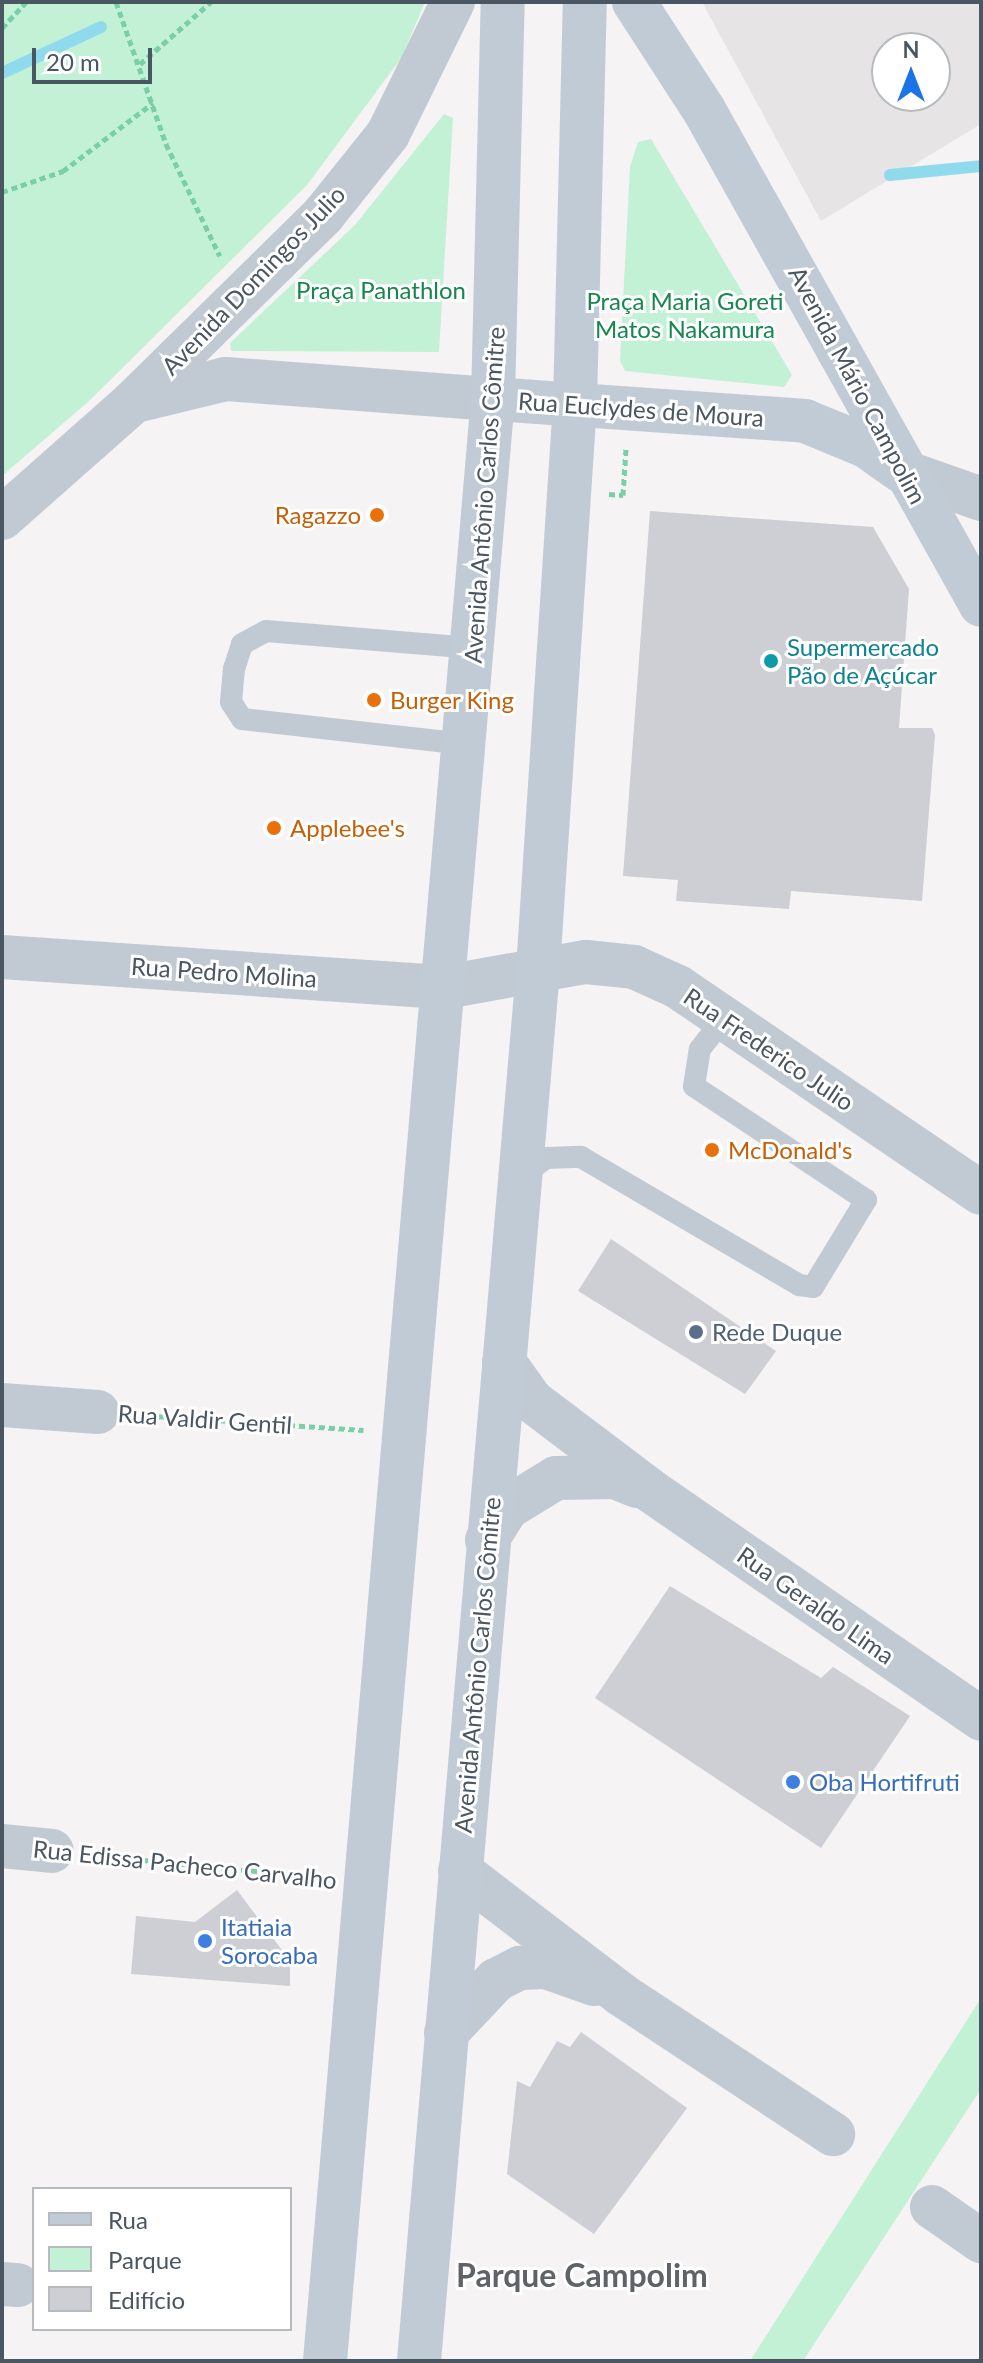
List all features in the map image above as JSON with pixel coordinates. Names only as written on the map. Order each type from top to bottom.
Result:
[{"type":"main road","name":"Avenida Antônio Carlos Cômitre","points":[[325,2361],[409,1433],[493,399],[503,2]]},
{"type":"main road","name":"Avenida Antônio Carlos Cômitre","points":[[419,2361],[538,969],[575,403],[585,2]]},
{"type":"main road","name":"Avenida Mário Campolim","points":[[634,2],[790,259],[902,471],[981,605]]},
{"type":"main road","name":"Rua Euclydes de Moura","points":[[493,399],[805,421],[866,446],[902,471]]},
{"type":"street","name":"Avenida Domingos Julio","points":[[2,518],[132,403],[324,214],[388,134],[453,2]]},
{"type":"street","name":"Rua Euclydes de Moura","points":[[132,403],[179,386],[226,379],[493,399]]},
{"type":"street","points":[[902,471],[981,499]]},
{"type":"street","name":"Rua Pedro Molina","points":[[2,957],[445,987]]},
{"type":"street","name":"Rua Frederico Julio","points":[[538,969],[586,962],[634,967],[724,1018],[981,1193]]},
{"type":"street","points":[[445,987],[538,969]]},
{"type":"street","name":"Rua Geraldo Lima","points":[[504,1362],[532,1401],[651,1491],[981,1719]]},
{"type":"street","name":"Rua Valdir Gentil","points":[[2,1405],[98,1412]]},
{"type":"street","name":"Rua Geraldo Lima","points":[[487,1540],[507,1508],[535,1486],[570,1429]]},
{"type":"street","name":"Rua Geraldo Lima","points":[[535,1486],[573,1476],[615,1477],[651,1491]]},
{"type":"street","name":"Rua Edissa Pacheco Carvalho","points":[[2,1846],[52,1851]]},
{"type":"street","points":[[460,1871],[622,1995],[833,2134]]},
{"type":"street","points":[[446,2033],[496,1980],[520,1968],[546,1967],[622,1995]]},
{"type":"street","points":[[932,2207],[981,2241]]},
{"type":"lane","points":[[465,744],[242,719],[231,702],[234,669],[242,644],[266,631],[474,648]]},
{"type":"lane","points":[[522,1175],[546,1158],[581,1157],[799,1285],[813,1287],[866,1200],[694,1086],[700,1049],[724,1018]]},
{"type":"path","points":[[2,28],[26,2]]},
{"type":"path","points":[[116,2],[153,103],[237,302]]},
{"type":"path","points":[[140,64],[211,2]]},
{"type":"path","points":[[2,192],[63,171],[153,103]]},
{"type":"path","name":"Rua Valdir Gentil","points":[[98,1412],[409,1433]]},
{"type":"path","name":"Rua Edissa Pacheco Carvalho","points":[[52,1851],[369,1882]]},
{"type":"shaded area","points":[[702,2],[981,2],[981,124],[821,221]]},
{"type":"green space","points":[[2,2],[425,2],[402,57],[307,185],[89,401],[2,476]]},
{"type":"green space","name":"Praça Panathlon","points":[[444,114],[453,118],[439,352],[231,351],[230,343],[355,225]]},
{"type":"green space","name":"Praça Maria Goreti Matos Nakamura","points":[[651,139],[792,375],[784,387],[625,371],[620,361],[630,167],[638,142]]},
{"type":"green space","points":[[981,1998],[981,2089],[803,2361],[750,2361]]},
{"type":"building","name":"Supermercado Pão de Açúcar","points":[[650,511],[873,527],[909,589],[899,728],[932,728],[935,735],[922,901],[791,891],[789,909],[676,901],[678,880],[623,876]]},
{"type":"building","name":"Rede Duque","points":[[611,1239],[776,1351],[745,1394],[578,1291]]},
{"type":"building","name":"Oba Hortifruti","points":[[670,1586],[821,1678],[833,1667],[910,1716],[821,1848],[595,1698]]},
{"type":"building","name":"Itatiaia Sorocaba","points":[[237,1890],[290,1961],[290,1986],[131,1974],[136,1916],[195,1922]]},
{"type":"building","points":[[581,2032],[687,2108],[594,2234],[507,2174],[517,2081],[530,2087],[557,2041],[570,2047]]},
{"type":"waterway","points":[[2,73],[101,27]]},
{"type":"waterway","points":[[890,175],[981,166]]},
{"type":"place","name":"Ragazzo","points":[[377,515]]},
{"type":"place","name":"Supermercado Pão de Açúcar","points":[[771,661]]},
{"type":"place","name":"Burger King","points":[[374,700]]},
{"type":"place","name":"Applebee's","points":[[274,828]]},
{"type":"place","name":"McDonald's","points":[[712,1150]]},
{"type":"place","name":"Rede Duque","points":[[696,1332]]},
{"type":"place","name":"Oba Hortifruti","points":[[793,1782]]},
{"type":"place","name":"Itatiaia Sorocaba","points":[[205,1941]]},
{"type":"district","name":"Parque Campolim","points":[[582,2275]]}]
